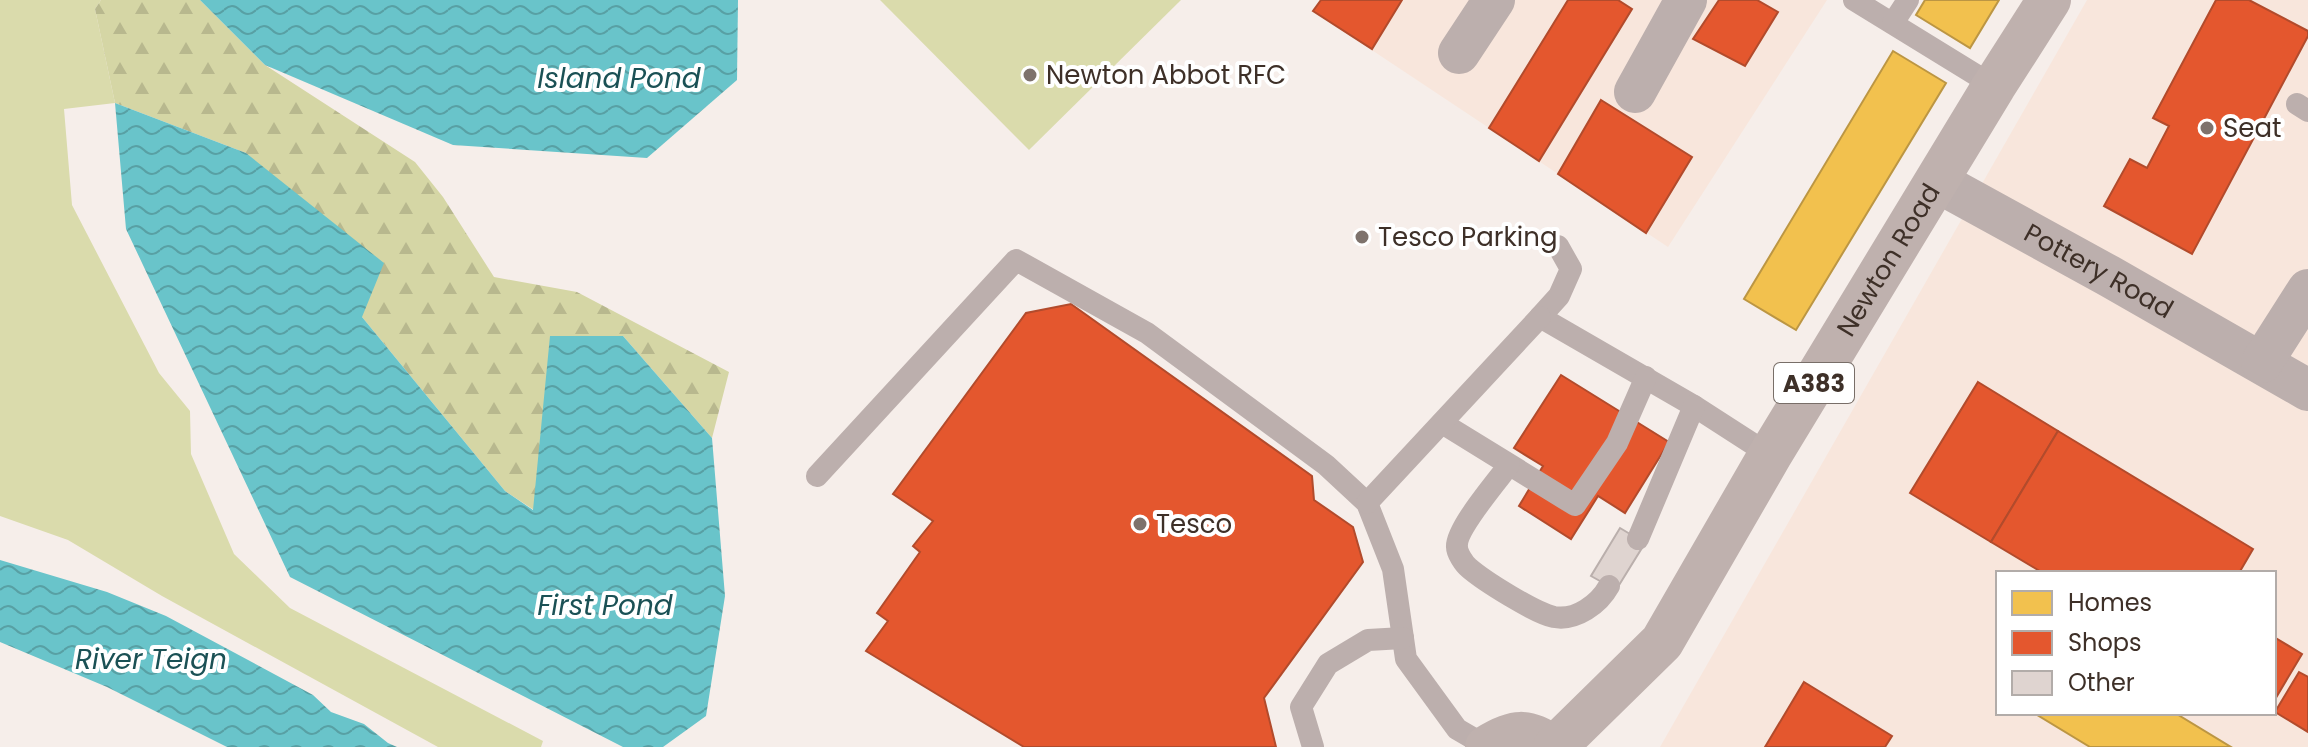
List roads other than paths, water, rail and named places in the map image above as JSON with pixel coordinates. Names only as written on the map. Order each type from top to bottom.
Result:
[{"type":"main road","name":"Newton Road","points":[[1488,747],[1507,735],[1522,733],[1537,736],[1554,747],[1662,642],[1770,455],[2049,0]]},
{"type":"street","points":[[1459,53],[1494,0]]},
{"type":"street","points":[[1635,92],[1686,0]]},
{"type":"street","name":"Pottery Road","points":[[1936,181],[2308,390]]},
{"type":"street","points":[[2262,362],[2308,290]]},
{"type":"lane","points":[[1854,0],[1994,86]]},
{"type":"lane","points":[[1893,23],[1908,0]]},
{"type":"lane","points":[[1367,503],[1559,296],[1571,269],[1558,246]]},
{"type":"lane","points":[[817,476],[1016,260],[1147,333],[1326,465],[1367,503],[1393,569],[1406,659],[1457,729],[1488,747]]},
{"type":"lane","points":[[1540,317],[1646,377],[1770,455]]},
{"type":"lane","points":[[1442,423],[1575,505],[1617,443],[1646,377]]},
{"type":"lane","points":[[1638,539],[1694,406]]},
{"type":"lane","points":[[1509,465],[1459,533],[1456,549],[1467,566],[1533,609],[1556,618],[1579,614],[1602,599],[1609,586]]},
{"type":"lane","points":[[1313,747],[1301,707],[1328,664],[1368,640],[1403,638]]},
{"type":"water","name":"Island Pond","points":[[200,0],[738,0],[737,80],[647,158],[453,145],[265,65]]},
{"type":"water","name":"First Pond","points":[[115,103],[246,153],[384,263],[362,317],[505,491],[533,510],[550,336],[623,336],[712,438],[725,596],[706,716],[663,747],[623,747],[290,577],[126,229]]},
{"type":"water","name":"River Teign","points":[[0,560],[107,592],[166,616],[313,695],[331,712],[364,724],[397,747],[227,747],[107,687],[0,642]]},
{"type":"place","name":"Newton Abbot RFC","points":[[1030,75]]},
{"type":"place","name":"Seat","points":[[2207,128]]},
{"type":"place","name":"Tesco Parking","points":[[1362,237]]},
{"type":"place","name":"Tesco","points":[[1140,524]]}]
